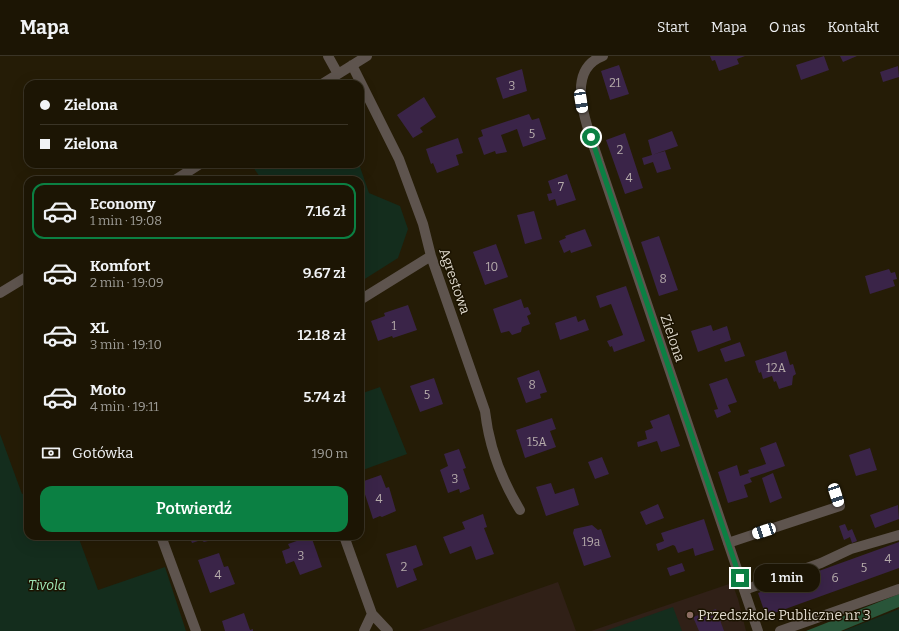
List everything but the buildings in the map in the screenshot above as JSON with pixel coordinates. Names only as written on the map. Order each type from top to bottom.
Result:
[{"type":"street","points":[[328,56],[338,74]]},
{"type":"street","points":[[328,80],[367,56]]},
{"type":"street","name":"Zielona","points":[[597,57],[589,64],[582,78],[580,90],[583,111],[598,162],[758,631]]},
{"type":"street","name":"Agrestowa","points":[[352,65],[359,80]]},
{"type":"street","name":"Agrestowa","points":[[364,89],[399,160],[423,224],[431,256],[485,411],[488,437],[495,458],[505,485],[520,510]]},
{"type":"street","points":[[181,176],[194,168]]},
{"type":"street","points":[[364,298],[431,256]]},
{"type":"street","points":[[0,293],[24,278]]},
{"type":"street","points":[[728,542],[840,506],[836,495]]},
{"type":"street","points":[[744,590],[821,563],[851,549],[899,535]]},
{"type":"street","points":[[162,540],[196,631]]},
{"type":"street","points":[[345,540],[372,614],[388,631]]},
{"type":"street","points":[[780,631],[899,589]]},
{"type":"street","points":[[364,631],[372,614]]},
{"type":"shaded area","points":[[558,582],[576,631],[418,631]]},
{"type":"shaded area","name":"Przedszkole Publiczne nr 3","points":[[732,583],[738,599],[746,631],[591,631]]},
{"type":"green space","points":[[254,168],[360,168],[363,176],[259,176]]},
{"type":"green space","points":[[364,178],[369,193],[400,206],[408,229],[398,258],[364,279]]},
{"type":"green space","points":[[380,387],[407,454],[364,470],[364,393]]},
{"type":"green space","name":"Tivola","points":[[0,434],[22,494],[24,493],[24,540],[79,540],[98,590],[165,567],[186,631],[0,631]]},
{"type":"green space","points":[[899,594],[899,607],[841,631],[806,631]]},
{"type":"green space","points":[[673,607],[682,631],[605,631]]},
{"type":"green space","points":[[899,609],[899,631],[843,631]]},
{"type":"place","name":"Przedszkole Publiczne nr 3","points":[[690,615]]},
{"type":"route","points":[[591,137],[598,162],[740,578]]}]
